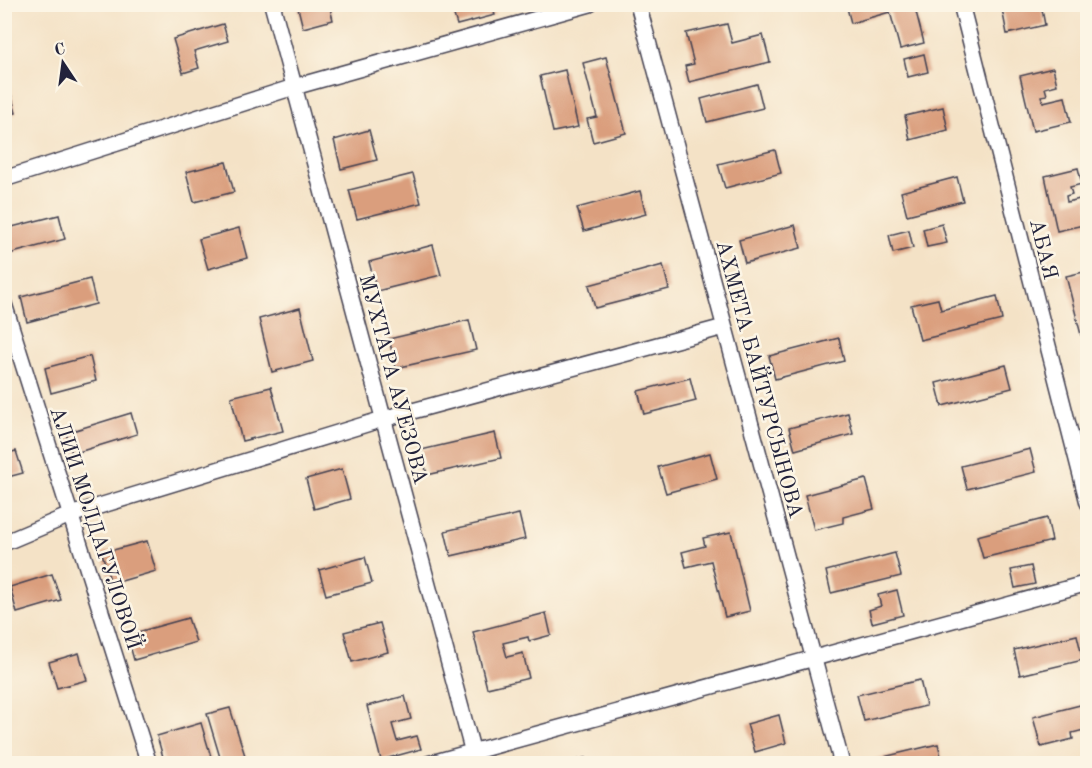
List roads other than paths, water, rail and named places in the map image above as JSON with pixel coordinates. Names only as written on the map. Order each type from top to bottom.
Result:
[{"type":"street","name":"МУХТАРА АУЕЗОВА","points":[[272,4],[474,757]]},
{"type":"street","points":[[4,179],[294,87],[591,4]]},
{"type":"street","name":"АХМЕТА БАЙТУРСЫНОВА","points":[[638,4],[842,764]]},
{"type":"street","name":"АБАЯ","points":[[961,4],[1088,503]]},
{"type":"street","name":"АЛИИ МОЛДАГУЛОВОЙ","points":[[4,304],[149,764]]},
{"type":"street","points":[[4,543],[70,515],[383,419],[724,327]]},
{"type":"street","points":[[428,764],[474,757],[813,656],[1088,583]]}]
